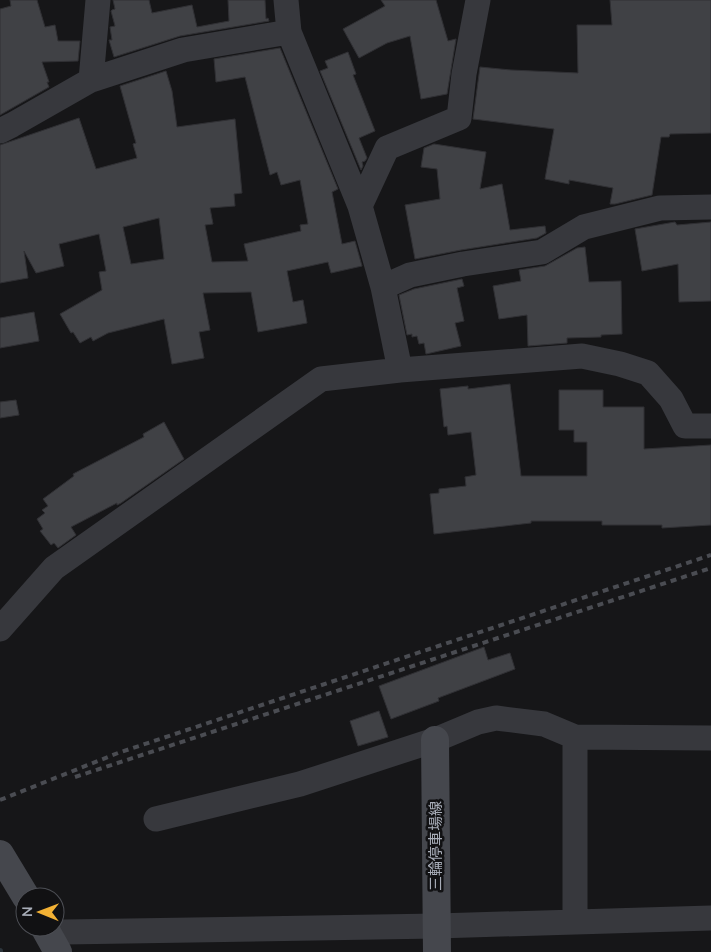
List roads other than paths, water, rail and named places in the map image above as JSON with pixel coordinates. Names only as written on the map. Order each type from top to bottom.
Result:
[{"type":"main road","name":"三輪停車場線","points":[[435,740],[437,939]]},
{"type":"main road","points":[[0,854],[20,887]]},
{"type":"street","points":[[91,80],[98,0]]},
{"type":"street","points":[[286,0],[289,32],[360,206],[383,287],[400,370]]},
{"type":"street","points":[[360,206],[387,148],[459,118],[464,74],[478,0]]},
{"type":"street","points":[[0,131],[12,126],[91,80],[183,50],[289,32]]},
{"type":"street","points":[[383,287],[410,275],[464,264],[542,252],[584,227],[660,208],[711,207]]},
{"type":"street","points":[[0,629],[54,568],[321,379],[400,370],[582,356],[620,364],[648,373],[671,400],[685,426],[711,426]]},
{"type":"street","points":[[156,820],[300,784],[435,740],[478,722],[496,718],[544,724],[575,737],[711,738]]},
{"type":"street","points":[[575,737],[575,921]]},
{"type":"street","points":[[50,938],[73,932],[240,930],[437,939],[575,921],[711,918]]},
{"type":"railway","points":[[0,800],[118,753],[711,555]]},
{"type":"railway","points":[[75,777],[711,568]]}]
